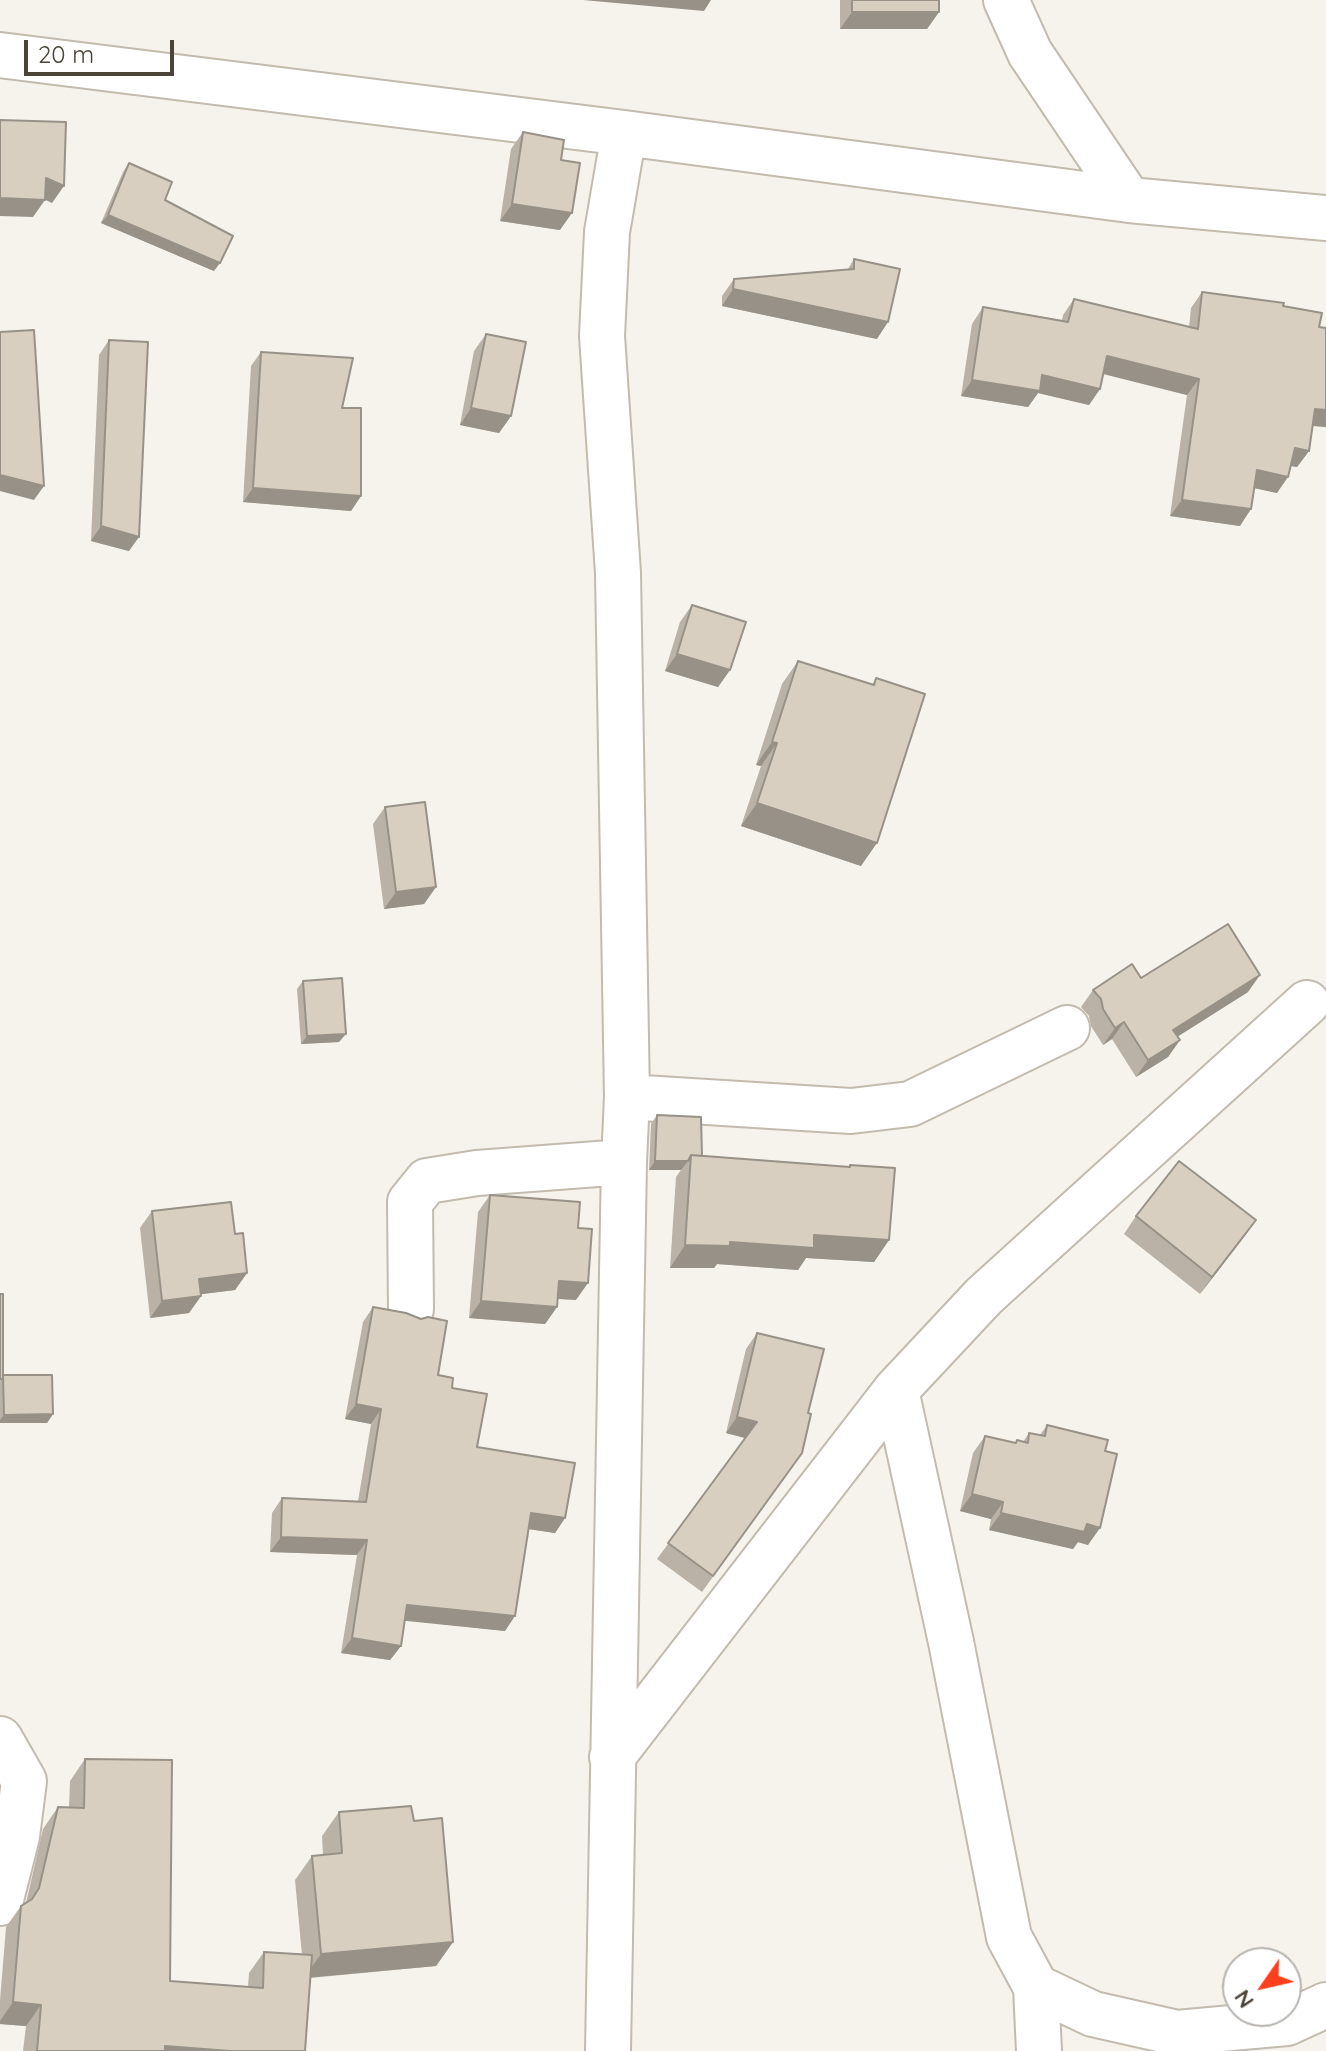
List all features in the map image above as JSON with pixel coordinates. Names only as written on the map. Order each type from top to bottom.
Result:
[{"type":"street","points":[[1006,0],[1030,53],[1129,200]]},
{"type":"street","points":[[0,55],[1129,200],[1326,218]]},
{"type":"street","points":[[608,2051],[627,1097],[618,573],[602,336],[607,232],[624,133]]},
{"type":"street","points":[[612,1757],[896,1390],[984,1296],[1307,1003]]},
{"type":"street","points":[[627,1097],[851,1111],[910,1104],[1067,1028]]},
{"type":"street","points":[[411,1309],[410,1202],[427,1181],[477,1173],[624,1162]]},
{"type":"street","points":[[896,1390],[951,1642],[1009,1937],[1036,1987],[1039,2051]]},
{"type":"street","points":[[0,1739],[24,1781],[17,1836],[0,1903]]},
{"type":"street","points":[[1036,1987],[1093,2014],[1177,2033],[1287,2023],[1326,2005]]},
{"type":"building","points":[[852,0],[939,0],[939,12],[852,12]]},
{"type":"building","points":[[0,120],[66,122],[64,186],[46,178],[45,200],[0,198]]},
{"type":"building","points":[[523,132],[564,140],[561,160],[580,163],[572,213],[512,204]]},
{"type":"building","points":[[129,163],[172,182],[165,200],[233,236],[220,263],[108,215]]},
{"type":"building","points":[[854,259],[900,269],[888,322],[733,289],[734,279],[854,269]]},
{"type":"building","points":[[1202,292],[1284,303],[1283,306],[1322,313],[1319,327],[1326,328],[1326,410],[1315,409],[1309,451],[1295,448],[1288,477],[1257,470],[1251,509],[1182,500],[1199,379],[1107,356],[1100,389],[1042,375],[1040,391],[972,380],[983,307],[1068,322],[1074,299],[1198,329]]},
{"type":"building","points":[[34,330],[44,486],[0,475],[0,332]]},
{"type":"building","points":[[486,334],[526,342],[511,416],[471,408]]},
{"type":"building","points":[[109,340],[148,342],[139,537],[101,526]]},
{"type":"building","points":[[261,352],[353,358],[342,408],[361,408],[361,496],[253,488]]},
{"type":"building","points":[[692,605],[746,622],[730,670],[677,654]]},
{"type":"building","points":[[798,661],[874,685],[876,678],[925,694],[877,843],[757,803],[777,743],[772,742]]},
{"type":"building","points":[[425,802],[436,887],[396,892],[385,807]]},
{"type":"building","points":[[1228,924],[1260,975],[1173,1030],[1180,1040],[1148,1060],[1124,1022],[1115,1028],[1103,1009],[1101,999],[1093,990],[1132,964],[1141,978]]},
{"type":"building","points":[[342,978],[346,1034],[307,1036],[303,981]]},
{"type":"building","points":[[657,1115],[701,1117],[702,1156],[691,1155],[688,1161],[655,1161]]},
{"type":"building","points":[[691,1155],[895,1168],[889,1240],[814,1235],[814,1248],[730,1242],[730,1246],[685,1245]]},
{"type":"building","points":[[1179,1161],[1256,1220],[1212,1277],[1136,1216]]},
{"type":"building","points":[[490,1195],[580,1202],[578,1228],[592,1229],[588,1283],[559,1281],[557,1307],[481,1301]]},
{"type":"building","points":[[231,1202],[235,1234],[243,1233],[247,1273],[199,1279],[201,1296],[162,1301],[152,1211]]},
{"type":"building","points":[[0,1294],[3,1294],[3,1379],[0,1379]]},
{"type":"building","points":[[373,1307],[421,1319],[428,1317],[447,1321],[438,1375],[453,1378],[452,1388],[487,1394],[477,1447],[575,1463],[565,1518],[531,1513],[515,1616],[407,1605],[401,1646],[352,1638],[367,1540],[281,1537],[282,1498],[366,1502],[381,1409],[356,1404]]},
{"type":"building","points":[[757,1333],[824,1349],[808,1413],[811,1414],[802,1453],[713,1576],[668,1543],[757,1422],[737,1417]]},
{"type":"building","points":[[3,1375],[52,1375],[53,1414],[4,1415]]},
{"type":"building","points":[[1047,1425],[1108,1440],[1105,1451],[1117,1454],[1100,1528],[1087,1524],[1084,1532],[1001,1513],[1003,1502],[972,1494],[985,1436],[1028,1443],[1029,1433],[1045,1436]]},
{"type":"building","points":[[85,1759],[172,1760],[170,1981],[263,1988],[264,1952],[312,1955],[305,2051],[230,2051],[165,2046],[165,2051],[37,2051],[41,2005],[13,2002],[21,1906],[32,1899],[39,1888],[58,1807],[84,1808]]},
{"type":"building","points":[[411,1806],[414,1821],[442,1818],[453,1942],[321,1954],[312,1856],[342,1853],[339,1812]]}]
